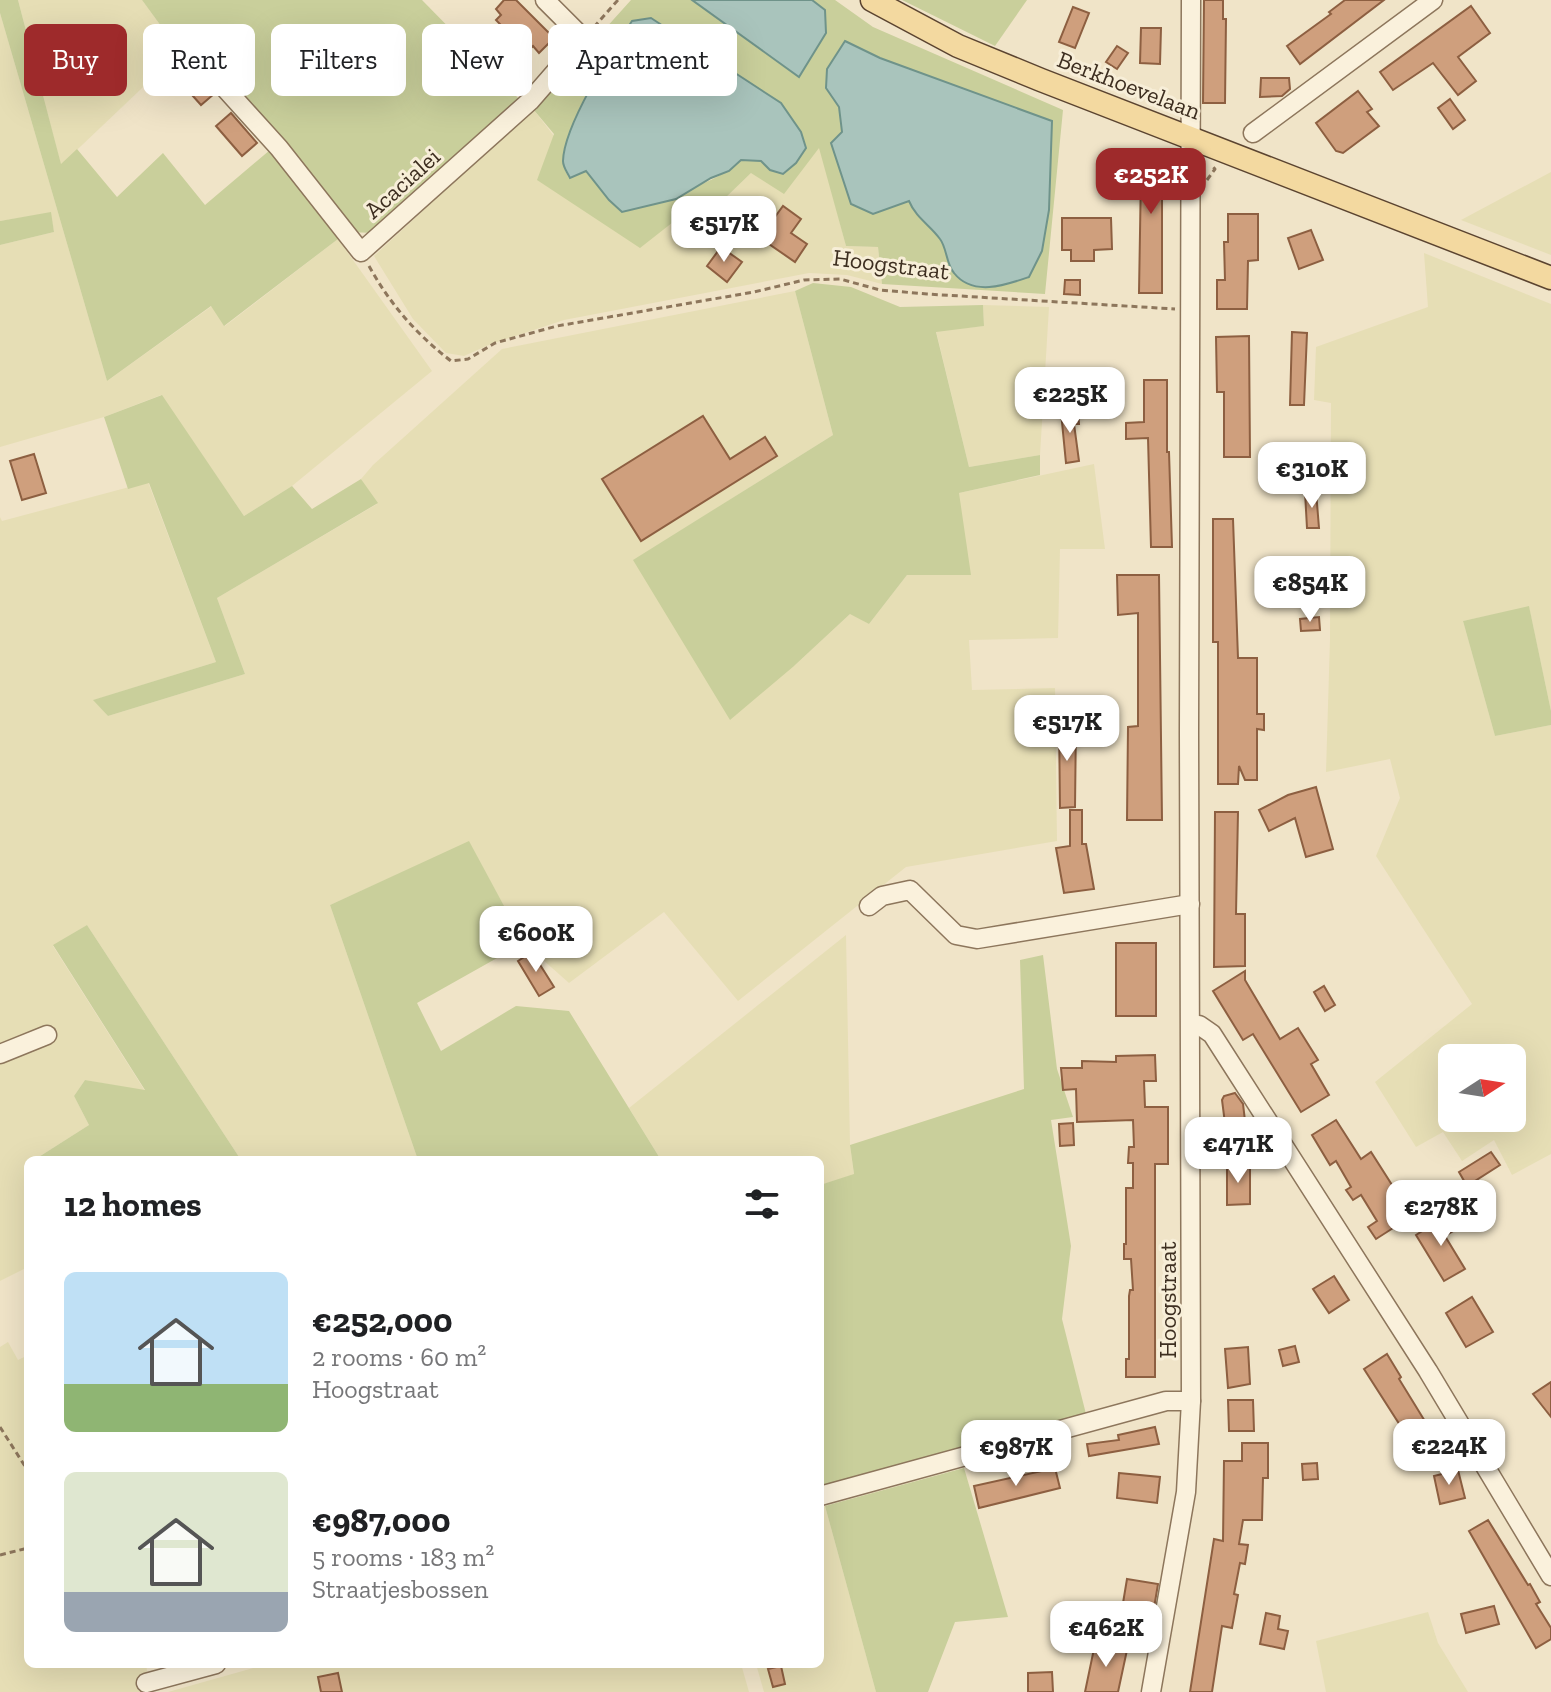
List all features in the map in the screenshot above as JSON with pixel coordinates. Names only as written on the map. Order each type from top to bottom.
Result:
[{"type":"main road","name":"Berkhoevelaan","points":[[872,0],[958,46],[1551,278]]},
{"type":"street","points":[[545,0],[569,24]]},
{"type":"street","name":"Hoogstraat","points":[[1151,1692],[1186,1492],[1191,1401],[1191,0]]},
{"type":"street","points":[[1253,133],[1433,0]]},
{"type":"street","name":"Acacialei","points":[[232,96],[279,148],[361,252],[530,101],[548,80]]},
{"type":"street","points":[[869,906],[882,896],[910,890],[956,935],[977,939],[1190,904]]},
{"type":"street","points":[[1191,1025],[1199,1025],[1212,1034],[1428,1371],[1551,1576]]},
{"type":"street","points":[[0,1054],[47,1035]]},
{"type":"street","points":[[824,1495],[1166,1401],[1191,1401]]},
{"type":"street","points":[[146,1683],[201,1668]]},
{"type":"path","points":[[597,24],[618,0]]},
{"type":"path","points":[[525,96],[530,101]]},
{"type":"path","name":"Hoogstraat","points":[[361,252],[387,298],[424,340],[451,361],[468,359],[495,343],[557,326],[754,292],[804,280],[840,279],[880,290],[927,294],[1192,310]]},
{"type":"path","points":[[0,1427],[24,1465]]},
{"type":"path","points":[[0,1555],[24,1549]]},
{"type":"shaded area","points":[[18,0],[142,0],[160,24],[143,24],[143,87],[61,165],[43,96],[127,96],[127,24],[24,24]]},
{"type":"shaded area","points":[[0,13],[107,381],[212,306],[225,326],[338,239],[432,371],[292,486],[244,516],[161,395],[104,417],[0,447],[0,245],[54,232],[50,213],[0,221]]},
{"type":"shaded area","points":[[533,109],[640,247],[705,196],[721,202],[751,173],[820,147],[846,246],[878,247],[882,284],[847,275],[809,273],[564,320],[464,356],[446,353],[413,319],[374,256]]},
{"type":"shaded area","points":[[1551,172],[1551,255],[1461,220]]},
{"type":"shaded area","points":[[1424,253],[1551,304],[1551,711],[1529,607],[1463,621],[1495,736],[1551,725],[1551,1154],[1512,1175],[1494,1140],[1462,1161],[1443,1132],[1416,1147],[1375,1082],[1472,1004],[1376,856],[1400,798],[1390,759],[1326,772],[1331,403],[1314,400],[1316,347],[1428,307]]},
{"type":"shaded area","points":[[795,291],[833,435],[634,560],[794,666],[851,613],[869,624],[907,575],[959,493],[1094,464],[1105,549],[1060,549],[1058,638],[969,640],[972,690],[1055,688],[1057,841],[906,867],[738,1001],[664,912],[569,983],[524,943],[469,842],[330,905],[417,1156],[238,1156],[87,925],[53,946],[145,1091],[85,1080],[74,1096],[89,1125],[40,1156],[24,1156],[24,1269],[0,1281],[0,517],[2,521],[148,482],[216,662],[94,700],[108,716],[245,674],[217,598],[377,504],[361,479],[502,349]]},
{"type":"shaded area","points":[[983,305],[1049,307],[1040,455],[969,467],[936,331],[984,326]]},
{"type":"shaded area","points":[[846,935],[850,1145],[854,1175],[824,1184],[824,1156],[659,1156],[629,1108]]},
{"type":"shaded area","points":[[8,1342],[18,1360],[24,1357],[24,1668],[147,1668],[150,1692],[0,1692],[0,1347]]},
{"type":"shaded area","points":[[824,1506],[876,1692],[764,1692],[757,1668],[824,1668]]},
{"type":"shaded area","points":[[1428,1612],[1438,1643],[1468,1692],[1326,1692],[1316,1641]]},
{"type":"shaded area","points":[[254,1668],[742,1668],[749,1692],[168,1692]]},
{"type":"green space","points":[[0,0],[18,0],[24,24],[24,96],[0,13]]},
{"type":"green space","points":[[142,0],[422,0],[446,24],[422,24],[422,96],[516,96],[520,100],[374,233],[349,232],[240,96],[255,96],[255,24],[160,24]]},
{"type":"green space","points":[[631,0],[692,0],[725,24],[660,24],[651,18],[630,24],[609,24]]},
{"type":"green space","points":[[812,0],[835,0],[873,27],[1063,110],[1045,294],[882,284],[878,247],[846,246],[819,148],[784,194],[751,173],[721,202],[705,197],[640,248],[537,180],[554,134],[533,109],[548,92],[548,96],[586,96],[566,145],[564,167],[569,178],[586,171],[609,200],[662,194],[695,186],[727,171],[741,160],[761,161],[770,170],[723,96],[737,96],[737,32],[799,77],[825,10]],"holes":[[[845,41],[880,58],[942,240],[909,201],[873,214],[842,132],[839,107]]]},
{"type":"green space","points":[[902,0],[1027,0],[995,46]]},
{"type":"green space","points":[[24,96],[43,96],[61,164],[77,149],[117,197],[163,153],[205,205],[270,150],[338,239],[224,326],[211,306],[107,381]]},
{"type":"green space","points":[[51,212],[54,232],[0,245],[0,221]]},
{"type":"green space","points":[[813,283],[851,287],[900,307],[983,305],[984,326],[936,332],[969,467],[1040,455],[1040,475],[959,493],[971,575],[907,575],[869,624],[850,614],[730,720],[633,560],[833,435],[795,291]]},
{"type":"green space","points":[[162,395],[244,516],[292,486],[312,509],[361,479],[378,503],[217,598],[245,674],[108,716],[93,700],[216,662],[149,483],[128,489],[104,417]]},
{"type":"green space","points":[[1529,606],[1551,711],[1551,725],[1495,736],[1463,621]]},
{"type":"green space","points":[[469,841],[524,943],[417,1003],[441,1051],[516,1006],[569,1011],[659,1156],[417,1156],[330,905]]},
{"type":"green space","points":[[87,925],[238,1156],[40,1156],[89,1125],[74,1096],[85,1080],[145,1090],[53,945]]},
{"type":"green space","points":[[1043,955],[1057,1069],[1073,1117],[1051,1120],[1071,1246],[1062,1319],[1086,1414],[824,1486],[824,1184],[854,1174],[850,1145],[1024,1089],[1020,960]]},
{"type":"green space","points":[[964,1468],[1008,1617],[955,1622],[928,1692],[876,1692],[825,1506]]},
{"type":"water","points":[[692,0],[812,0],[825,10],[826,33],[799,77],[737,32],[737,24],[725,24]]},
{"type":"water","points":[[651,18],[660,24],[630,24]]},
{"type":"water","points":[[845,41],[880,58],[1052,121],[1049,210],[1042,251],[1029,277],[990,287],[970,285],[954,273],[940,239],[909,201],[873,214],[851,204],[831,143],[842,132],[839,107],[826,88],[827,69]]},
{"type":"water","points":[[737,74],[781,103],[801,132],[806,148],[796,163],[783,174],[770,170],[761,161],[741,160],[729,171],[676,199],[622,212],[586,171],[570,178],[564,167],[565,146],[587,96],[737,96]]},
{"type":"building","points":[[504,0],[516,0],[548,32],[548,44],[539,53],[532,47],[532,24],[500,24],[496,20],[501,15],[496,9]]},
{"type":"building","points":[[1204,0],[1223,0],[1223,19],[1226,19],[1225,103],[1203,103]]},
{"type":"building","points":[[1345,0],[1384,0],[1300,64],[1287,46]]},
{"type":"building","points":[[1471,6],[1490,33],[1458,57],[1476,81],[1458,95],[1433,63],[1393,90],[1380,72]]},
{"type":"building","points":[[1073,7],[1089,13],[1075,48],[1059,42]]},
{"type":"building","points":[[1141,28],[1161,28],[1160,64],[1140,63]]},
{"type":"building","points":[[1117,46],[1128,53],[1117,69],[1106,62]]},
{"type":"building","points":[[1261,78],[1289,78],[1290,89],[1282,96],[1260,97]]},
{"type":"building","points":[[1358,91],[1372,109],[1367,112],[1379,126],[1343,153],[1336,151],[1316,123]]},
{"type":"building","points":[[193,96],[212,96],[201,105]]},
{"type":"building","points":[[1450,99],[1465,120],[1453,129],[1438,108]]},
{"type":"building","points":[[231,113],[257,143],[242,156],[216,126]]},
{"type":"building","points":[[1169,150],[1170,172],[1162,172],[1162,293],[1139,293],[1141,173],[1132,174],[1131,151]]},
{"type":"building","points":[[738,198],[772,221],[783,206],[801,219],[791,233],[807,244],[795,262],[727,215]]},
{"type":"building","points":[[1228,214],[1258,214],[1258,260],[1248,261],[1247,309],[1217,309],[1217,280],[1225,280],[1224,242],[1228,242]]},
{"type":"building","points":[[1062,218],[1111,218],[1112,249],[1094,250],[1094,261],[1071,261],[1071,250],[1062,250]]},
{"type":"building","points":[[1311,230],[1323,260],[1299,269],[1288,238]]},
{"type":"building","points":[[721,247],[742,262],[727,282],[707,266]]},
{"type":"building","points":[[1065,280],[1080,280],[1080,295],[1064,294]]},
{"type":"building","points":[[1292,332],[1307,333],[1304,405],[1290,405]]},
{"type":"building","points":[[1249,336],[1250,457],[1224,457],[1224,392],[1217,392],[1216,337]]},
{"type":"building","points":[[1144,380],[1167,380],[1172,547],[1151,547],[1148,438],[1126,439],[1126,423],[1144,422]]},
{"type":"building","points":[[1078,411],[1079,424],[1074,424],[1079,461],[1066,463],[1061,412]]},
{"type":"building","points":[[703,416],[730,459],[765,437],[777,456],[641,541],[602,479]]},
{"type":"building","points":[[34,454],[46,493],[22,500],[10,461]]},
{"type":"building","points":[[1316,491],[1319,528],[1307,528],[1305,492]]},
{"type":"building","points":[[1213,519],[1233,519],[1238,658],[1257,658],[1257,714],[1264,714],[1264,730],[1257,729],[1257,780],[1245,780],[1239,766],[1238,784],[1218,784],[1218,642],[1213,642]]},
{"type":"building","points":[[1117,575],[1159,575],[1162,820],[1127,820],[1128,727],[1138,726],[1138,613],[1118,615]]},
{"type":"building","points":[[1319,617],[1320,630],[1301,631],[1300,619]]},
{"type":"building","points":[[1059,720],[1076,721],[1075,807],[1060,808]]},
{"type":"building","points":[[1316,787],[1333,849],[1306,857],[1295,818],[1269,831],[1259,810],[1288,795]]},
{"type":"building","points":[[1070,810],[1082,810],[1082,844],[1086,844],[1094,889],[1064,893],[1056,848],[1070,846]]},
{"type":"building","points":[[1215,812],[1238,812],[1236,914],[1245,914],[1245,966],[1214,967]]},
{"type":"building","points":[[1116,943],[1156,943],[1156,1016],[1116,1016]]},
{"type":"building","points":[[532,952],[554,987],[539,996],[518,961]]},
{"type":"building","points":[[1245,971],[1245,980],[1280,1039],[1298,1028],[1318,1060],[1311,1064],[1329,1095],[1301,1112],[1253,1034],[1243,1040],[1213,991]]},
{"type":"building","points":[[1324,986],[1335,1005],[1325,1011],[1314,992]]},
{"type":"building","points":[[1155,1055],[1156,1081],[1144,1081],[1145,1107],[1168,1107],[1168,1164],[1155,1164],[1155,1377],[1126,1377],[1129,1296],[1130,1290],[1133,1290],[1131,1259],[1124,1259],[1124,1244],[1126,1188],[1133,1188],[1133,1163],[1128,1163],[1129,1147],[1134,1147],[1133,1120],[1077,1122],[1076,1089],[1063,1090],[1061,1068],[1082,1068],[1082,1061],[1116,1062],[1116,1056]]},
{"type":"building","points":[[1235,1093],[1243,1104],[1246,1129],[1254,1128],[1263,1142],[1228,1147],[1222,1100],[1224,1096]]},
{"type":"building","points":[[1336,1120],[1361,1159],[1371,1152],[1415,1214],[1376,1239],[1368,1227],[1377,1221],[1361,1195],[1353,1200],[1346,1190],[1351,1187],[1336,1161],[1330,1165],[1312,1135]]},
{"type":"building","points":[[1073,1123],[1074,1145],[1060,1146],[1059,1124]]},
{"type":"building","points":[[1491,1152],[1500,1165],[1467,1186],[1459,1172]]},
{"type":"building","points":[[1227,1166],[1250,1166],[1250,1204],[1227,1205]]},
{"type":"building","points":[[1446,1216],[1455,1230],[1445,1236],[1465,1269],[1444,1281],[1416,1235]]},
{"type":"building","points":[[1334,1276],[1349,1300],[1329,1313],[1313,1289]]},
{"type":"building","points":[[1472,1297],[1493,1332],[1466,1347],[1446,1313]]},
{"type":"building","points":[[1295,1346],[1299,1362],[1283,1366],[1279,1350]]},
{"type":"building","points":[[1248,1347],[1250,1384],[1228,1388],[1225,1349]]},
{"type":"building","points":[[1387,1354],[1442,1449],[1423,1461],[1364,1369]]},
{"type":"building","points":[[1551,1382],[1551,1417],[1533,1394]]},
{"type":"building","points":[[1228,1400],[1253,1400],[1254,1431],[1229,1431]]},
{"type":"building","points":[[1155,1427],[1159,1444],[1089,1456],[1087,1444],[1119,1440],[1118,1435]]},
{"type":"building","points":[[1242,1443],[1268,1443],[1268,1478],[1263,1478],[1262,1520],[1243,1520],[1239,1544],[1248,1545],[1245,1564],[1240,1563],[1232,1628],[1222,1626],[1212,1692],[1190,1692],[1214,1539],[1223,1541],[1224,1461],[1242,1461]]},
{"type":"building","points":[[1317,1463],[1318,1479],[1303,1480],[1302,1464]]},
{"type":"building","points":[[1055,1468],[1060,1488],[979,1508],[974,1486]]},
{"type":"building","points":[[1458,1470],[1465,1498],[1440,1504],[1434,1476]]},
{"type":"building","points":[[1119,1473],[1160,1477],[1157,1503],[1117,1498]]},
{"type":"building","points":[[1488,1520],[1530,1584],[1540,1602],[1536,1604],[1551,1628],[1551,1639],[1536,1648],[1469,1531]]},
{"type":"building","points":[[1127,1579],[1158,1584],[1153,1614],[1122,1609]]},
{"type":"building","points":[[1494,1606],[1499,1624],[1466,1633],[1461,1614]]},
{"type":"building","points":[[1266,1613],[1280,1616],[1278,1629],[1288,1631],[1284,1649],[1260,1644]]},
{"type":"building","points":[[1095,1644],[1127,1650],[1118,1692],[1085,1692]]},
{"type":"building","points":[[781,1668],[785,1684],[773,1687],[768,1669]]},
{"type":"building","points":[[1052,1672],[1053,1692],[1028,1692],[1028,1673]]},
{"type":"building","points":[[338,1673],[342,1692],[321,1692],[318,1677]]}]
